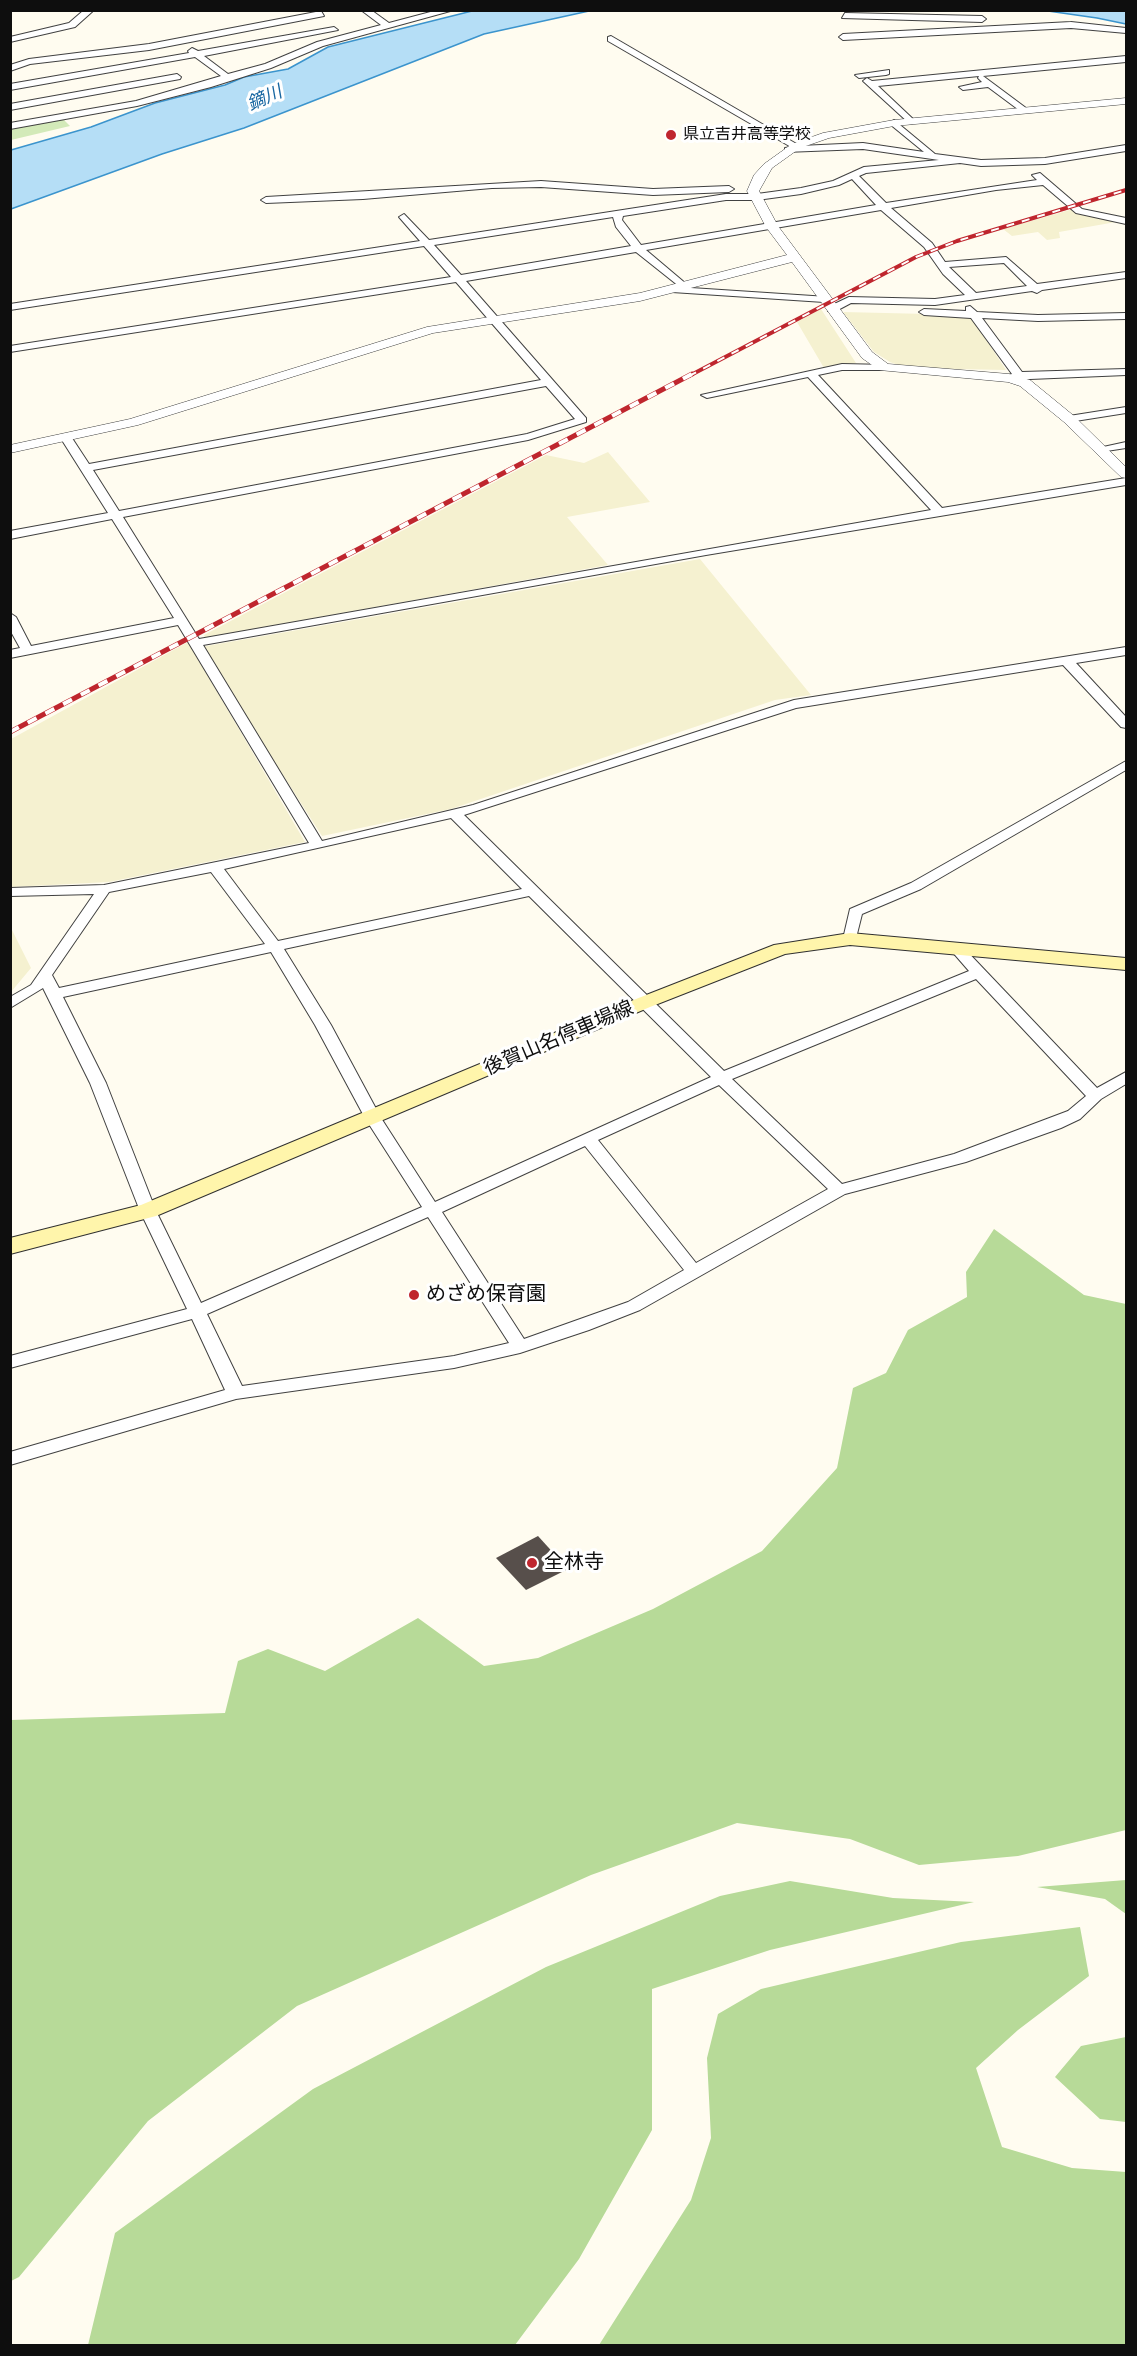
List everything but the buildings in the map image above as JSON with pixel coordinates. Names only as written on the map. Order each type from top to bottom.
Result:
[{"type":"main road","name":"後賀山名停車場線","points":[[10,1246],[148,1210],[644,1003],[781,949],[850,939],[1126,964]]},
{"type":"street","points":[[10,40],[72,25],[90,10]]},
{"type":"street","points":[[365,10],[389,27]]},
{"type":"street","points":[[412,10],[423,18]]},
{"type":"street","points":[[11,125],[137,103],[208,85],[227,76],[262,67],[320,44],[450,10]]},
{"type":"street","points":[[10,68],[29,62],[42,62],[179,41],[322,12],[357,36]]},
{"type":"street","points":[[845,16],[1028,21],[1126,31]]},
{"type":"street","points":[[843,37],[1071,25]]},
{"type":"street","points":[[10,87],[343,28]]},
{"type":"street","points":[[611,39],[792,148],[863,146],[957,161]]},
{"type":"street","points":[[179,41],[227,76]]},
{"type":"street","points":[[236,48],[245,54]]},
{"type":"street","points":[[870,84],[1126,59]]},
{"type":"street","points":[[253,61],[262,67]]},
{"type":"street","points":[[42,62],[98,110]]},
{"type":"street","points":[[157,62],[191,88]]},
{"type":"street","points":[[851,67],[910,121]]},
{"type":"street","points":[[859,75],[941,67],[952,76]]},
{"type":"street","points":[[977,74],[1023,110]]},
{"type":"street","points":[[10,107],[177,77]]},
{"type":"street","points":[[947,88],[991,84]]},
{"type":"street","points":[[882,94],[892,93]]},
{"type":"street","points":[[884,367],[867,355],[772,227],[755,194],[760,175],[768,166],[792,148],[827,135],[910,121],[1126,101]]},
{"type":"street","points":[[894,123],[934,156]]},
{"type":"street","points":[[10,307],[726,197],[807,190],[864,170],[957,161],[1025,162],[1061,159],[1126,148]]},
{"type":"street","points":[[1025,162],[1044,182],[1079,211],[1126,221]]},
{"type":"street","points":[[853,175],[884,207],[928,244],[941,265],[969,298],[973,313],[1014,376],[1069,419],[1126,474]]},
{"type":"street","points":[[10,349],[458,279],[996,188],[1044,182]]},
{"type":"street","points":[[266,200],[531,184],[653,192],[708,188],[755,194]]},
{"type":"street","points":[[619,214],[617,220],[638,248],[681,288],[824,299]]},
{"type":"street","points":[[10,535],[528,437],[582,420],[404,217]]},
{"type":"street","points":[[10,449],[172,411],[415,334],[681,288],[795,257]]},
{"type":"street","points":[[941,265],[1006,260],[1037,290]]},
{"type":"street","points":[[832,309],[849,300],[912,302],[969,298],[1037,290],[1126,275]]},
{"type":"street","points":[[832,309],[973,313],[1038,318],[1126,316]]},
{"type":"street","points":[[707,394],[842,367],[884,367],[1014,376],[1126,372]]},
{"type":"street","points":[[810,373],[938,511]]},
{"type":"street","points":[[85,468],[549,382]]},
{"type":"street","points":[[1069,419],[1126,410]]},
{"type":"street","points":[[66,437],[318,846]]},
{"type":"street","points":[[1100,449],[1126,445]]},
{"type":"street","points":[[195,643],[938,511],[1126,481]]},
{"type":"street","points":[[10,617],[27,651]]},
{"type":"street","points":[[10,654],[179,621]]},
{"type":"street","points":[[10,892],[104,889],[318,846],[455,814],[794,704],[1126,651]]},
{"type":"street","points":[[1067,661],[1126,724]]},
{"type":"street","points":[[850,939],[855,912],[916,886],[1126,765]]},
{"type":"street","points":[[455,814],[644,1003],[839,1190]]},
{"type":"street","points":[[214,866],[275,947],[323,1025],[373,1118],[520,1347]]},
{"type":"street","points":[[10,1004],[36,988],[104,889]]},
{"type":"street","points":[[54,994],[533,891]]},
{"type":"street","points":[[956,948],[1095,1096]]},
{"type":"street","points":[[10,1362],[196,1312],[433,1209],[723,1077],[979,972]]},
{"type":"street","points":[[45,976],[98,1083],[148,1210],[236,1393]]},
{"type":"street","points":[[10,1459],[236,1393],[454,1362],[520,1347],[634,1306],[839,1190],[960,1158],[1055,1124],[1074,1115],[1095,1096],[1126,1077]]},
{"type":"street","points":[[587,1138],[694,1272]]},
{"type":"shaded area","points":[[1073,209],[1116,222],[1059,232],[1060,238],[1047,240],[1038,232],[1012,236],[1003,229]]},
{"type":"shaded area","points":[[821,309],[856,363],[824,368],[797,322]]},
{"type":"shaded area","points":[[843,312],[970,315],[1006,370],[906,368],[874,352]]},
{"type":"shaded area","points":[[608,452],[650,502],[567,517],[608,565],[205,638],[204,635],[546,455],[584,463]]},
{"type":"shaded area","points":[[700,559],[811,695],[775,700],[451,809],[322,836],[201,647]]},
{"type":"shaded area","points":[[188,642],[305,842],[109,882],[11,887],[11,739]]},
{"type":"shaded area","points":[[11,928],[31,968],[10,992]]},
{"type":"green space","points":[[63,119],[70,126],[11,140],[11,128]]},
{"type":"green space","points":[[994,1229],[1084,1295],[1126,1304],[1126,1830],[1018,1856],[919,1865],[850,1839],[737,1823],[591,1875],[297,2006],[148,2121],[19,2277],[11,2281],[11,1720],[225,1713],[238,1661],[268,1649],[325,1671],[418,1618],[484,1666],[538,1658],[653,1609],[762,1551],[837,1468],[853,1388],[886,1373],[908,1330],[967,1297],[966,1272]]},
{"type":"green space","points":[[1126,1880],[1126,1914],[1105,1899],[1037,1887]]},
{"type":"green space","points":[[790,1881],[893,1898],[974,1902],[770,1950],[652,1989],[652,2130],[579,2259],[515,2345],[88,2345],[115,2233],[313,2089],[546,1967],[720,1896]]},
{"type":"green space","points":[[1080,1927],[1089,1976],[1018,2030],[976,2068],[1002,2147],[1072,2168],[1126,2172],[1126,2345],[599,2345],[691,2200],[711,2138],[707,2058],[718,2014],[761,1989],[961,1942]]},
{"type":"green space","points":[[1126,2037],[1126,2122],[1100,2119],[1055,2077],[1081,2046]]},
{"type":"water","name":"鏑川","points":[[472,11],[589,11],[484,34],[244,128],[162,154],[11,209],[11,150],[91,127],[155,103],[225,85],[244,77],[288,69],[328,47]]},
{"type":"water","points":[[1048,11],[1126,11],[1126,24],[1097,18]]},
{"type":"railway","points":[[689,376],[916,257],[957,241],[1126,190]]},
{"type":"railway","points":[[10,732],[692,374]]},
{"type":"place","name":"県立吉井高等学校","points":[[671,135]]},
{"type":"place","name":"めざめ保育園","points":[[414,1295]]},
{"type":"place","name":"全林寺","points":[[532,1563]]}]
